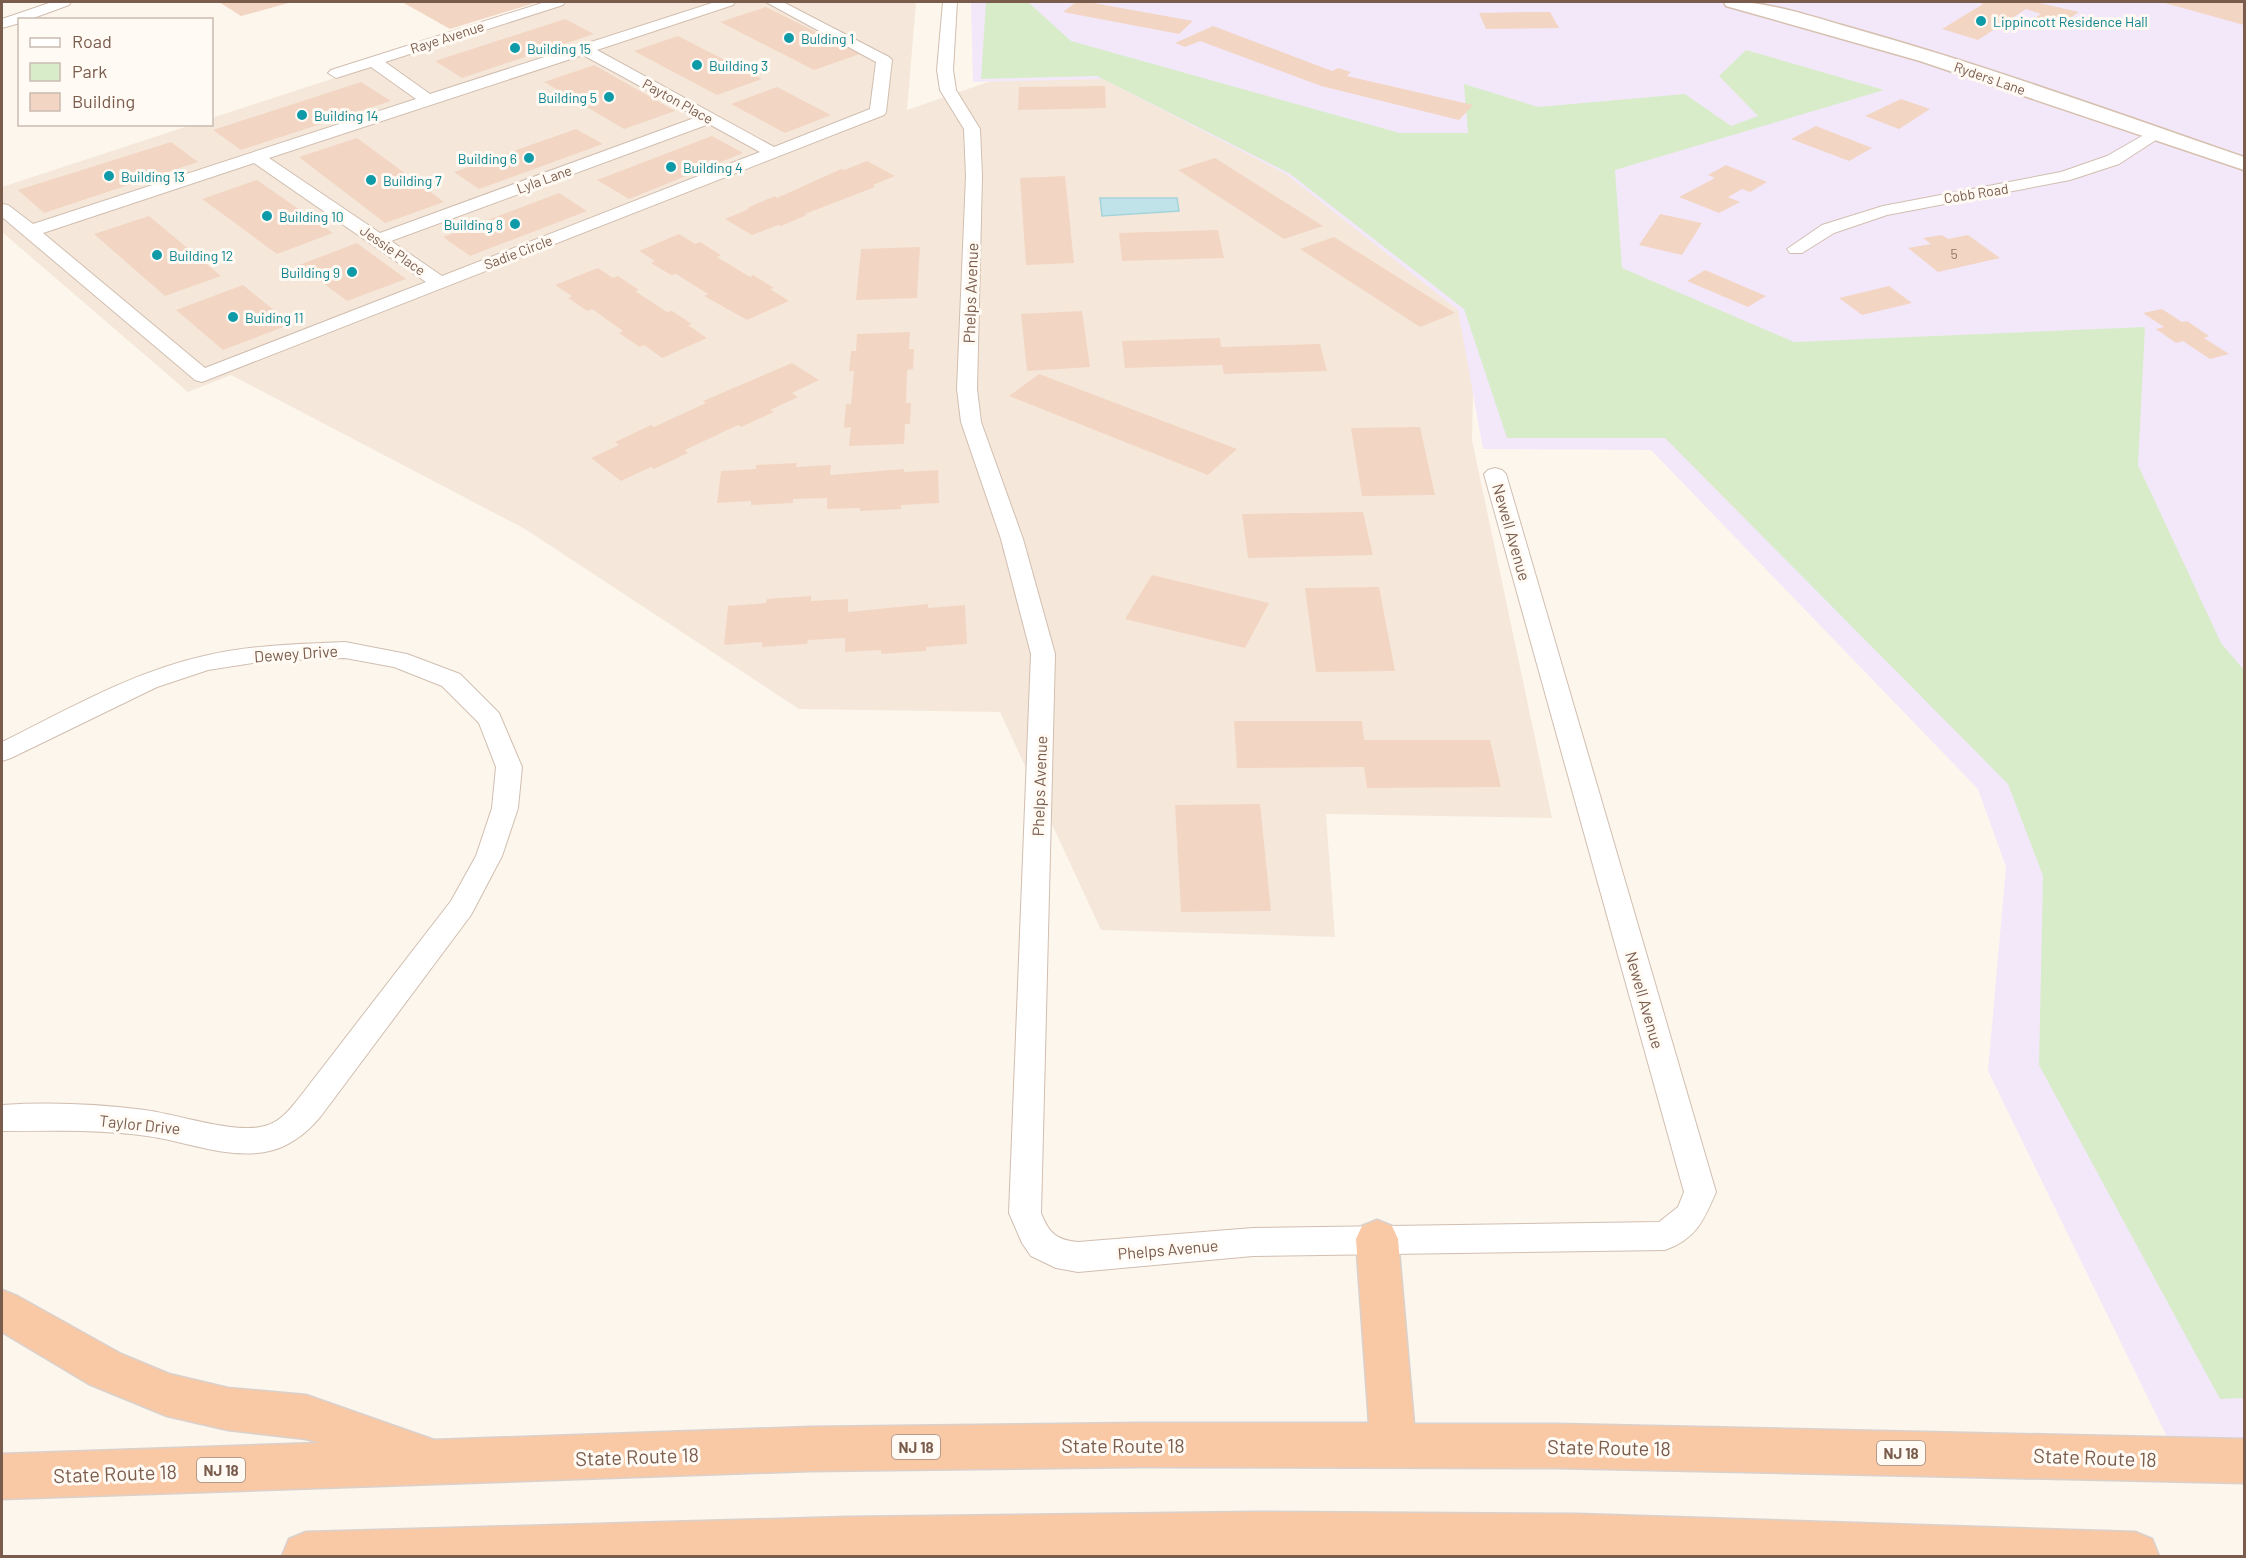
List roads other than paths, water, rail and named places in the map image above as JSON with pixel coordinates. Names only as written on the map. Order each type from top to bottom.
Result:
[{"type":"highway","points":[[1377,1239],[1393,1444]]},
{"type":"highway","points":[[2,1310],[105,1369],[167,1395],[228,1409],[306,1417],[440,1463]]},
{"type":"highway","name":"State Route 18","points":[[2,1477],[810,1449],[973,1446],[1393,1444],[1900,1452],[2244,1461]]},
{"type":"highway","points":[[306,1557],[889,1539],[1382,1535],[1735,1542],[2135,1557]]},
{"type":"main road","name":"Ryders Lane","points":[[1733,2],[1846,31],[2244,164]]},
{"type":"street","points":[[19,18],[64,2]]},
{"type":"street","name":"Raye Avenue","points":[[336,73],[558,2]]},
{"type":"street","points":[[30,231],[728,2]]},
{"type":"street","name":"Sadie Circle","points":[[2,209],[202,376],[878,112],[884,60],[773,2]]},
{"type":"street","name":"Phelps Avenue","points":[[950,2],[945,70],[948,90],[972,129],[974,176],[967,388],[971,422],[1012,539],[1043,654],[1026,1213],[1031,1232],[1042,1246],[1050,1251],[1059,1255],[1078,1257],[1253,1242],[1377,1239]]},
{"type":"street","points":[[2,24],[18,18]]},
{"type":"street","name":"Payton Place","points":[[584,49],[773,153]]},
{"type":"street","points":[[372,61],[428,100]]},
{"type":"street","name":"Lyla Lane","points":[[378,240],[710,118]]},
{"type":"street","name":"Cobb Road","points":[[1796,249],[1828,229],[1883,211],[2064,176],[2113,160],[2156,134]]},
{"type":"street","name":"Jessie Place","points":[[257,157],[440,283]]},
{"type":"street","name":"Newell Avenue","points":[[1377,1239],[1665,1236],[1690,1216],[1700,1192],[1495,474]]},
{"type":"street","name":"Dewey Drive","points":[[2,752],[148,681],[206,663],[265,653],[345,650],[399,660],[451,680],[490,719],[509,767],[505,808],[489,856],[461,908],[301,1119],[277,1136]]},
{"type":"street","name":"Taylor Drive","points":[[2,1118],[69,1118],[148,1123],[254,1141],[277,1136]]},
{"type":"water","points":[[1100,198],[1177,198],[1179,211],[1102,216]]},
{"type":"place","name":"Lippincott Residence Hall","points":[[1981,21]]},
{"type":"place","name":"Bulding 1","points":[[789,38]]},
{"type":"place","name":"Building 15","points":[[515,48]]},
{"type":"place","name":"Building 3","points":[[697,65]]},
{"type":"place","name":"Building 5","points":[[609,97]]},
{"type":"place","name":"Building 14","points":[[302,115]]},
{"type":"place","name":"Building 6","points":[[529,158]]},
{"type":"place","name":"Building 4","points":[[671,167]]},
{"type":"place","name":"Building 13","points":[[109,176]]},
{"type":"place","name":"Building 7","points":[[371,180]]},
{"type":"place","name":"Building 10","points":[[267,216]]},
{"type":"place","name":"Building 8","points":[[515,224]]},
{"type":"place","name":"Building 12","points":[[157,255]]},
{"type":"place","name":"Building 9","points":[[352,272]]},
{"type":"place","name":"Buiding 11","points":[[233,317]]}]
